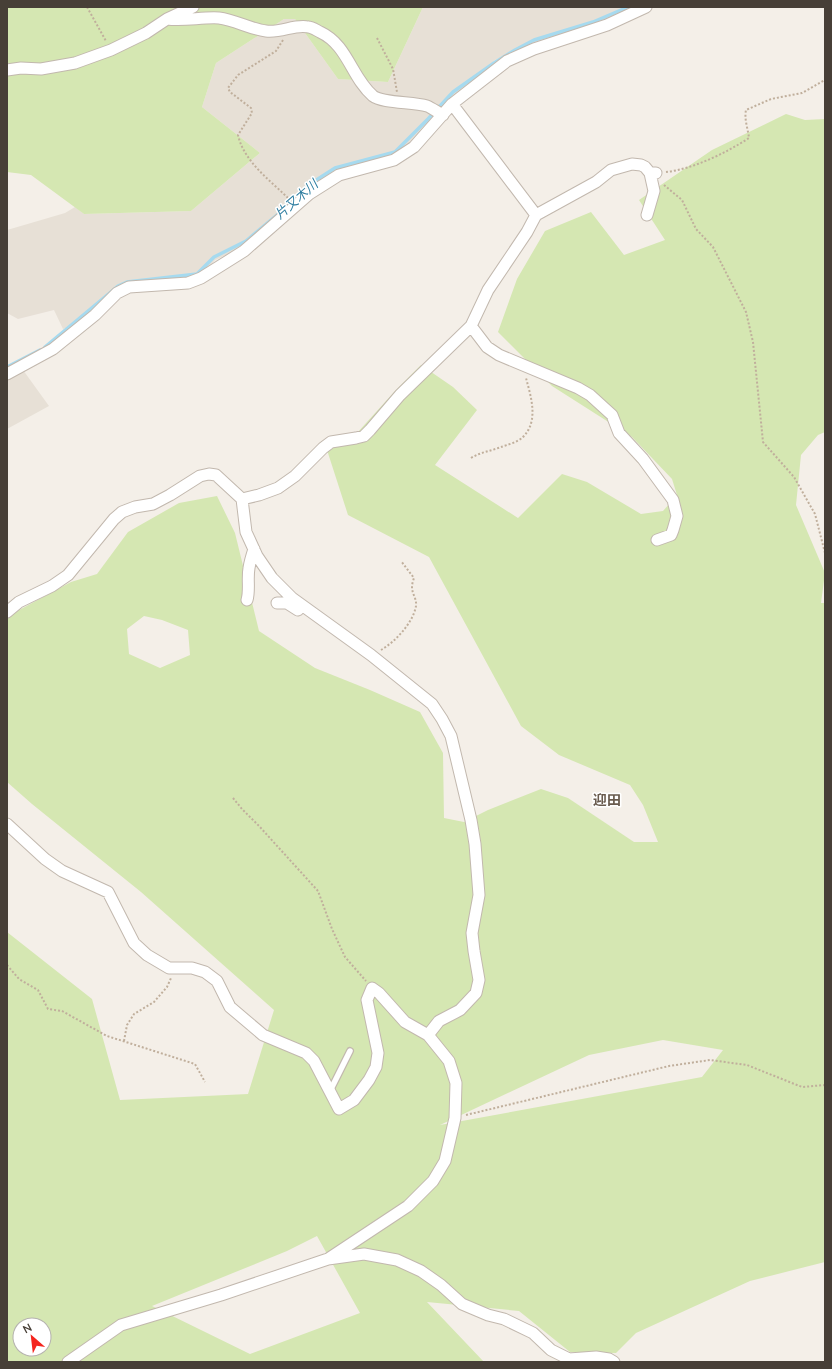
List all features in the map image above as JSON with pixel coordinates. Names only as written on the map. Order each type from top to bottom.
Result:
[{"type":"street","points":[[7,70],[21,68],[41,70],[74,63],[111,50],[146,33],[167,19],[193,7]]},
{"type":"street","points":[[7,374],[53,349],[95,315],[117,293],[129,287],[188,283],[201,278],[244,251],[308,194],[339,175],[394,160],[414,147],[438,112],[452,104],[507,61],[534,49],[606,25],[646,7]]},
{"type":"street","points":[[167,19],[179,20],[220,18],[266,31],[280,31],[298,26],[309,27],[325,34],[340,46],[364,87],[375,98],[383,101],[398,97],[427,106],[438,112]]},
{"type":"street","points":[[452,104],[536,215]]},
{"type":"street","points":[[242,499],[278,488],[295,476],[322,448],[331,442],[364,436],[400,395],[471,326],[488,290],[527,232],[536,215],[596,182],[611,170],[632,164],[641,165],[653,173],[654,191],[646,215]]},
{"type":"street","points":[[471,326],[487,347],[499,355],[578,388],[590,395],[612,415],[619,433],[643,459],[673,500],[676,516],[673,530],[671,535],[657,540]]},
{"type":"street","points":[[7,612],[19,602],[60,581],[68,575],[114,519],[122,512],[135,507],[152,504],[170,495],[200,476],[209,474],[216,475],[242,499],[246,532],[254,549],[272,578],[292,598],[371,655],[432,704],[451,736],[472,820],[480,895],[472,933],[479,980],[476,993],[460,1010],[440,1021],[428,1035]]},
{"type":"street","points":[[247,600],[249,593],[249,568],[254,549]]},
{"type":"street","points":[[278,603],[287,603],[303,613],[316,615]]},
{"type":"street","points":[[7,824],[45,859],[62,871],[108,892],[134,944],[147,955],[170,968],[192,968],[205,972],[216,981],[230,1007],[263,1035],[306,1053],[314,1061],[339,1109],[354,1100],[376,1066],[378,1054],[367,1000],[372,988],[379,993],[405,1022],[428,1035],[448,1061],[456,1083],[455,1118],[445,1161],[433,1181],[408,1206],[328,1259]]},
{"type":"street","points":[[68,1362],[122,1325],[228,1293],[328,1259],[364,1254],[397,1260],[421,1271],[441,1285],[462,1304],[488,1315],[504,1319],[533,1333],[551,1350],[568,1359],[596,1357],[609,1359],[614,1362]]},
{"type":"lane","points":[[330,1091],[350,1051]]},
{"type":"path","points":[[87,7],[111,50]]},
{"type":"path","points":[[286,30],[282,42],[276,51],[238,75],[228,88],[230,92],[251,108],[252,113],[238,135],[240,143],[255,166],[287,197]]},
{"type":"path","points":[[377,38],[393,69],[398,97]]},
{"type":"path","points":[[653,173],[677,171],[738,145],[749,138],[745,116],[746,110],[771,99],[802,93],[825,80]]},
{"type":"path","points":[[653,173],[664,185],[682,200],[696,229],[713,247],[746,312],[753,342],[763,442],[794,477],[815,514],[825,553]]},
{"type":"path","points":[[471,458],[478,453],[511,444],[523,438],[530,424],[533,412],[523,365]]},
{"type":"path","points":[[371,655],[388,646],[398,638],[412,617],[416,606],[416,599],[412,588],[414,578],[401,561]]},
{"type":"path","points":[[233,798],[242,810],[259,826],[318,891],[332,929],[345,957],[372,988]]},
{"type":"path","points":[[7,965],[19,979],[38,990],[48,1009],[62,1012],[107,1036],[195,1064],[205,1082]]},
{"type":"path","points":[[124,1041],[127,1025],[134,1014],[154,1002],[167,987],[171,979],[170,968]]},
{"type":"path","points":[[455,1118],[669,1066],[710,1060],[747,1065],[802,1087],[825,1085]]},
{"type":"shaded area","points":[[423,7],[638,7],[592,27],[536,42],[495,60],[449,100],[412,144],[401,152],[338,171],[248,245],[215,260],[203,274],[194,279],[127,284],[81,323],[63,329],[54,310],[18,319],[7,313],[7,230],[65,213],[75,207],[84,214],[191,211],[260,153],[202,107],[216,63],[284,19],[295,19],[338,79],[388,82]]},
{"type":"shaded area","points":[[23,370],[49,406],[7,429],[7,378]]},
{"type":"green space","points":[[7,7],[423,7],[388,82],[338,79],[295,19],[284,19],[216,63],[202,107],[260,153],[191,211],[84,214],[31,175],[7,172]]},
{"type":"green space","points":[[786,114],[805,120],[825,119],[825,432],[818,435],[801,455],[796,505],[825,573],[821,603],[825,603],[825,1262],[750,1281],[636,1333],[616,1353],[570,1352],[519,1311],[427,1302],[484,1362],[7,1362],[7,932],[92,999],[120,1100],[248,1094],[274,1010],[141,892],[7,782],[7,619],[10,615],[71,582],[97,574],[128,532],[179,503],[217,496],[235,533],[259,631],[315,668],[420,712],[443,753],[444,818],[464,822],[488,810],[541,789],[568,798],[634,842],[658,842],[643,805],[630,785],[559,755],[521,726],[429,557],[348,515],[327,450],[348,443],[395,391],[421,365],[453,387],[477,410],[435,465],[518,518],[562,474],[587,482],[641,514],[663,511],[677,495],[672,479],[632,437],[552,386],[498,332],[517,279],[545,231],[591,212],[624,255],[665,240],[639,200],[712,150]],"holes":[[[144,616],[162,620],[188,630],[190,655],[160,668],[129,654],[127,629]],[[663,1040],[723,1050],[702,1077],[440,1125],[589,1055]],[[317,1236],[360,1313],[250,1354],[152,1306],[287,1251]]]},
{"type":"waterway","name":"片又木川","points":[[297,198],[307,186],[335,168],[395,152],[453,92],[515,50],[534,40],[593,22],[628,7]]},
{"type":"waterway","name":"片又木川","points":[[45,347],[118,286],[127,282],[197,274],[214,257],[246,241],[289,205]]},
{"type":"waterway","name":"片又木川","points":[[7,367],[40,350]]},
{"type":"district","name":"迎田","points":[[607,800]]}]
